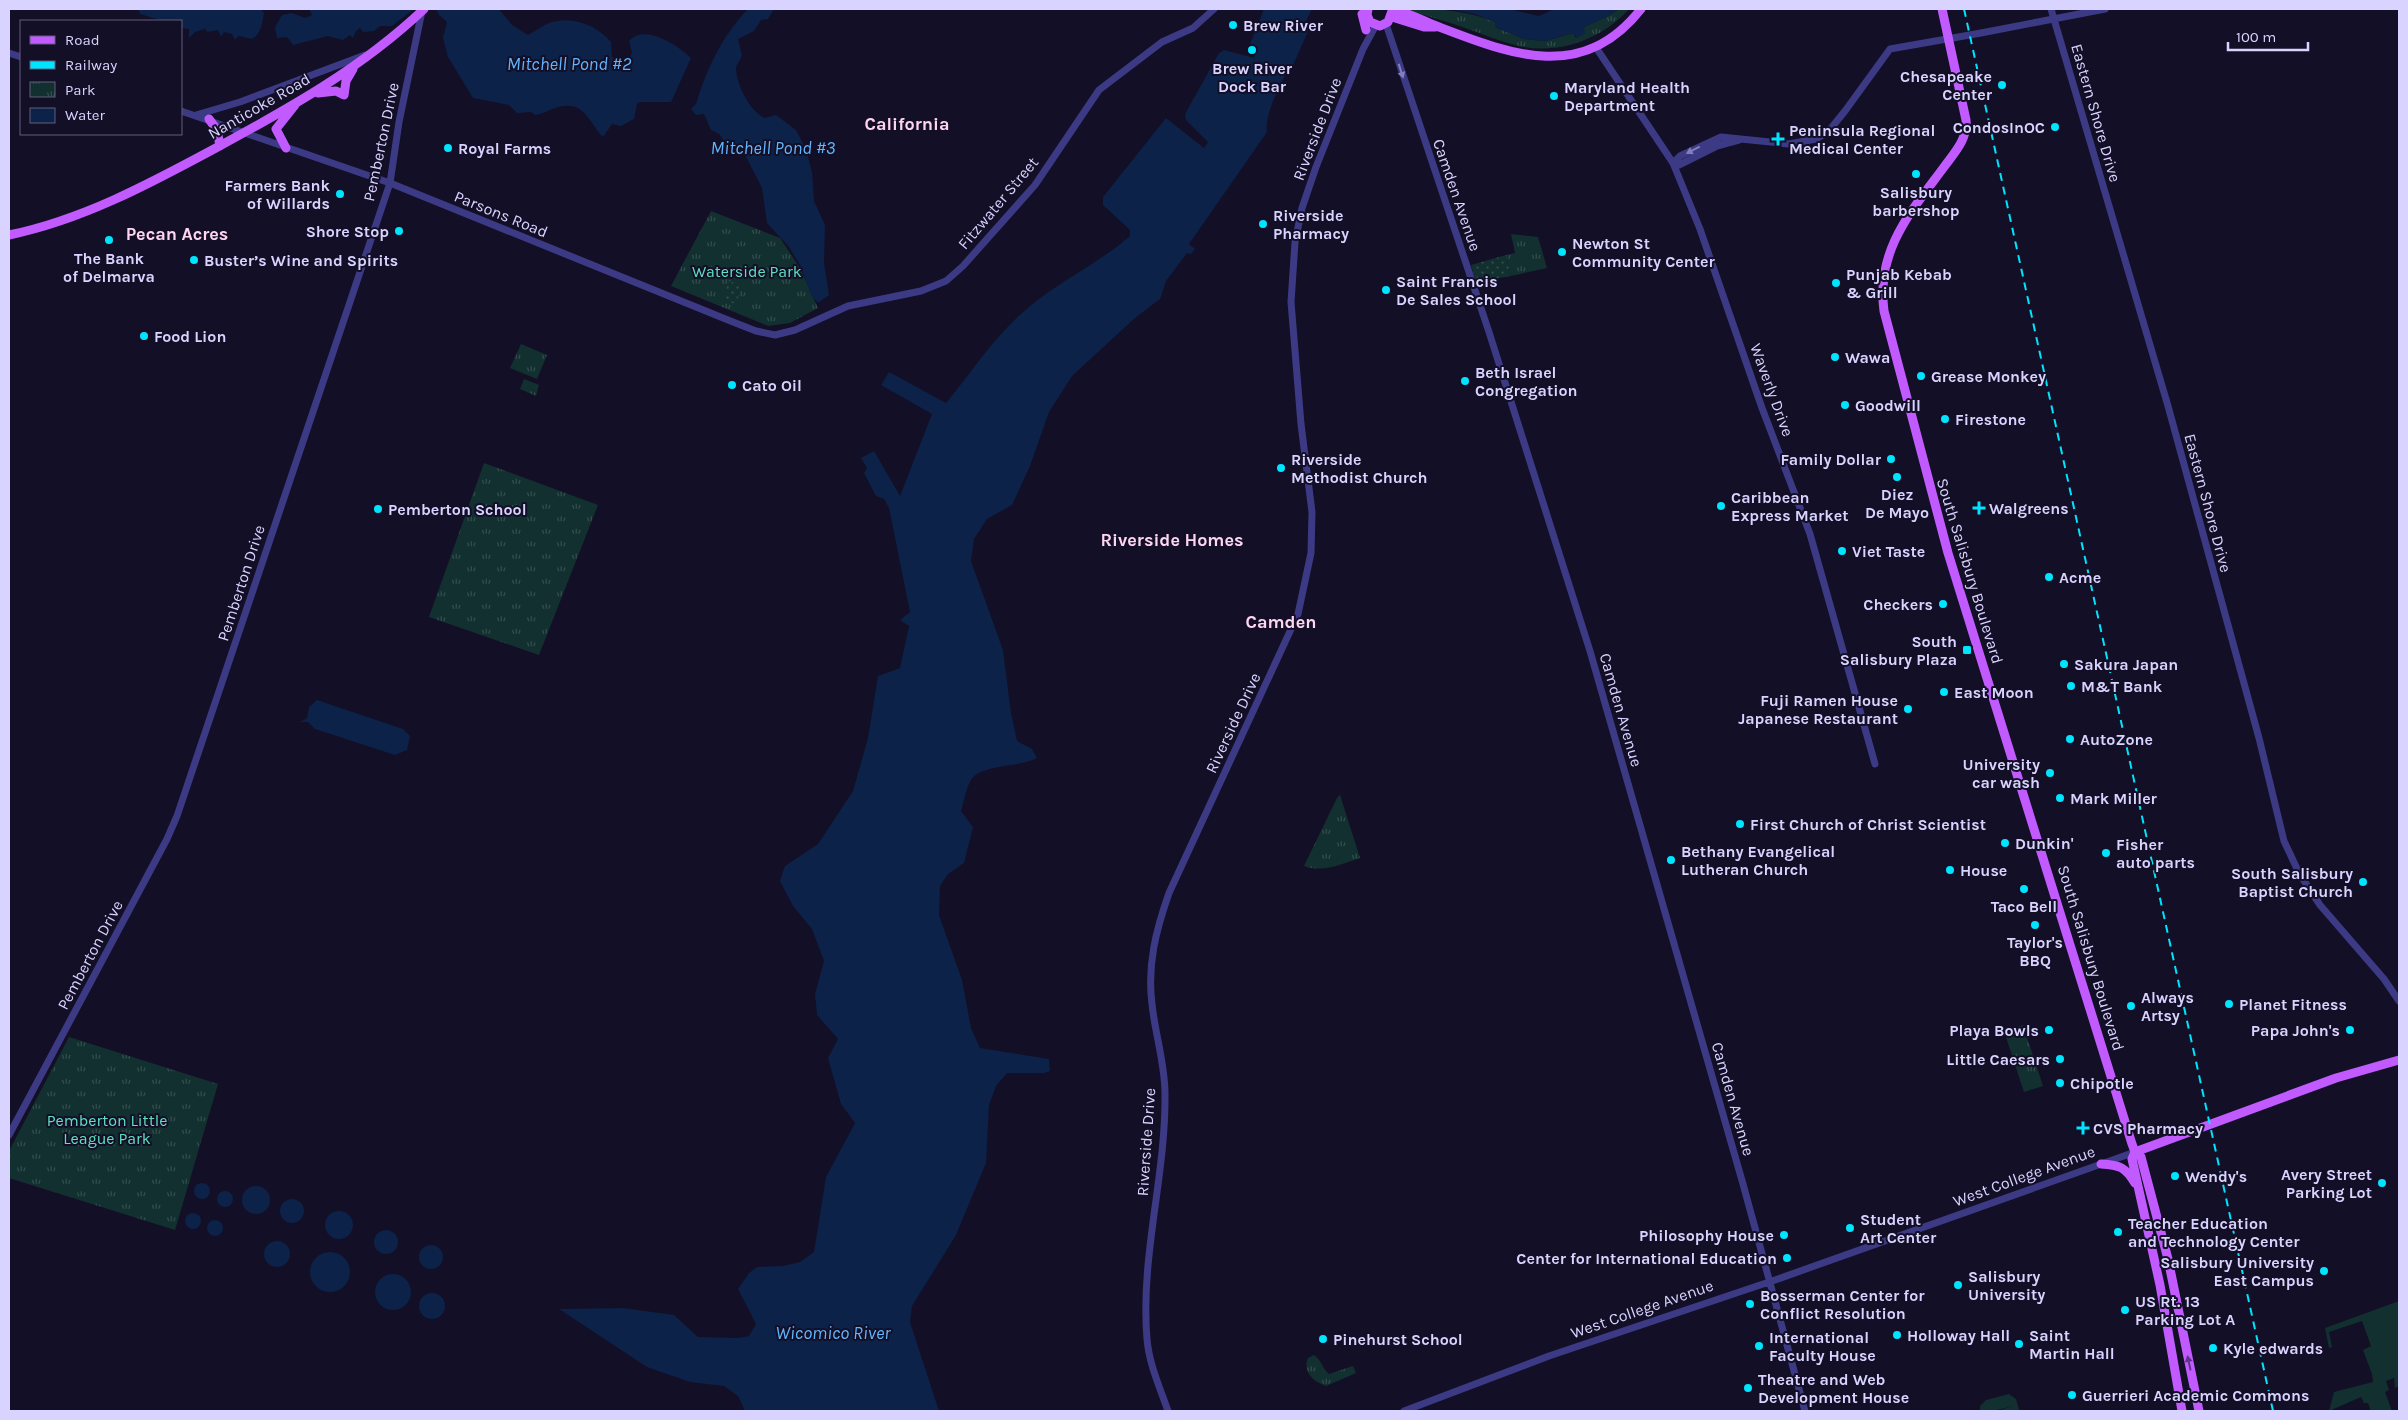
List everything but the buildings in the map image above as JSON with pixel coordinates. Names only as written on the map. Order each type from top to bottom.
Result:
[{"type":"main road","points":[[1362,9],[1366,30]]},
{"type":"main road","points":[[1368,14],[1381,25],[1392,11],[1424,27],[1440,27],[1503,50],[1530,56],[1558,56],[1594,46],[1623,29],[1641,9]]},
{"type":"main road","name":"South Salisbury Boulevard","points":[[1942,9],[1966,120],[1966,131],[1956,150],[1914,208],[1892,244],[1887,255],[1882,284],[1884,311],[1948,552],[2135,1152],[2141,1158],[2146,1175],[2168,1259],[2199,1411]]},
{"type":"main road","name":"Nanticoke Road","points":[[9,235],[66,218],[127,194],[220,146],[310,95],[356,65],[423,10]]},
{"type":"main road","points":[[310,95],[327,91],[344,94],[346,81],[356,65]]},
{"type":"main road","points":[[286,148],[276,129],[297,102]]},
{"type":"main road","points":[[209,119],[217,130],[220,146]]},
{"type":"main road","name":"West College Avenue","points":[[2135,1152],[2324,1083],[2399,1060]]},
{"type":"main road","points":[[2146,1175],[2147,1159],[2163,1142]]},
{"type":"main road","name":"South Salisbury Boulevard","points":[[2135,1152],[2132,1159],[2160,1284],[2182,1411]]},
{"type":"main road","points":[[2101,1164],[2118,1165],[2128,1173],[2139,1189]]},
{"type":"main road","points":[[2160,1284],[2165,1284],[2168,1287],[2173,1310],[2181,1321]]},
{"type":"street","name":"Fitzwater Street","points":[[796,330],[838,309],[921,291],[950,278],[1035,185],[1099,90],[1141,56],[1162,42],[1193,28],[1214,9]]},
{"type":"street","name":"Eastern Shore Drive","points":[[2051,9],[2165,397],[2259,738],[2284,842],[2307,887],[2330,919],[2384,978],[2399,1001]]},
{"type":"street","points":[[1673,163],[1679,166],[1716,146],[1739,140],[1789,144],[1816,139],[1828,132],[1890,49],[2105,9]]},
{"type":"street","name":"Pemberton Drive","points":[[9,1135],[168,839],[176,819],[390,183],[399,122],[423,10]]},
{"type":"street","name":"Riverside Drive","points":[[1364,49],[1368,14]]},
{"type":"street","name":"Riverside Drive","points":[[1168,1411],[1152,1364],[1147,1340],[1146,1292],[1161,1153],[1165,1092],[1162,1058],[1152,1003],[1152,952],[1157,929],[1169,893],[1298,614],[1311,554],[1312,512],[1301,424],[1292,318],[1294,250],[1302,208],[1316,167],[1364,49],[1381,25]]},
{"type":"street","name":"Camden Avenue","points":[[1381,25],[1453,224],[1536,478],[1590,652],[1805,1411]]},
{"type":"street","name":"Waverly Drive","points":[[1594,46],[1673,163],[1709,252],[1762,408],[1810,534],[1875,764]]},
{"type":"street","points":[[195,115],[240,102],[375,51]]},
{"type":"street","name":"Parsons Road","points":[[182,111],[209,119],[286,148],[390,183],[756,331],[775,335],[796,330]]},
{"type":"street","name":"West College Avenue","points":[[1404,1411],[1549,1356],[1770,1282],[2135,1152]]},
{"type":"green space","points":[[1402,9],[1438,10],[1472,14],[1495,22],[1495,27],[1524,39],[1545,41],[1573,33],[1576,38],[1584,27],[1619,9],[1629,9],[1605,29],[1577,43],[1562,47],[1531,48],[1515,45],[1452,23]]},
{"type":"green space","name":"Waterside Park","points":[[711,211],[780,238],[800,268],[818,308],[790,323],[768,326],[671,286]]},
{"type":"green space","points":[[1511,234],[1538,237],[1547,268],[1511,276],[1506,255],[1515,253]]},
{"type":"green space","points":[[1506,255],[1511,276],[1476,282],[1471,265]]},
{"type":"green space","points":[[729,281],[743,286],[735,304],[722,299]]},
{"type":"green space","points":[[521,344],[547,355],[537,379],[510,368]]},
{"type":"green space","points":[[524,379],[539,385],[536,396],[520,389]]},
{"type":"green space","points":[[484,463],[598,505],[539,655],[429,617]]},
{"type":"green space","points":[[1340,795],[1360,858],[1319,869],[1304,866],[1337,798]]},
{"type":"green space","points":[[2023,1025],[2043,1086],[2024,1092],[2004,1031]]},
{"type":"green space","name":"Pemberton Little League Park","points":[[69,1037],[218,1084],[175,1230],[9,1178],[9,1151]]},
{"type":"green space","points":[[2399,1301],[2399,1386],[2395,1388],[2394,1378],[2386,1381],[2389,1390],[2385,1392],[2392,1411],[2371,1411],[2368,1403],[2364,1403],[2361,1397],[2329,1411],[2334,1392],[2373,1382],[2363,1350],[2371,1346],[2362,1321],[2329,1332],[2332,1347],[2329,1348],[2325,1328]]},
{"type":"green space","points":[[1314,1355],[1329,1374],[1353,1366],[1356,1373],[1326,1386],[1313,1379],[1308,1372],[1308,1358]]},
{"type":"green space","points":[[2009,1394],[2016,1399],[2019,1410],[1997,1411],[2013,1406],[1993,1411],[1980,1411],[1980,1406],[1986,1400]]},
{"type":"water","points":[[138,9],[261,9],[264,13],[261,28],[255,37],[252,39],[239,36],[235,39],[236,42],[232,34],[224,32],[221,37],[218,30],[207,32],[205,29],[195,32],[189,38],[189,29],[182,28],[182,20],[160,20],[140,14]]},
{"type":"water","points":[[309,9],[414,9],[392,26],[380,26],[374,31],[363,32],[360,28],[356,31],[353,38],[350,35],[343,40],[328,36],[293,45],[287,37],[277,38],[275,27],[282,15],[292,13],[305,18],[312,15]]},
{"type":"water","name":"Mitchell Pond #2","points":[[436,9],[499,9],[512,25],[528,35],[546,24],[557,21],[566,20],[583,23],[591,26],[611,42],[612,57],[619,63],[628,60],[632,53],[629,41],[636,36],[644,34],[661,38],[691,58],[671,102],[640,102],[637,104],[634,119],[621,126],[612,124],[603,137],[585,114],[574,107],[558,107],[535,115],[531,112],[517,113],[509,105],[473,98],[448,57],[443,38],[447,22],[439,15]]},
{"type":"water","name":"Mitchell Pond #3","points":[[748,9],[774,9],[768,19],[761,20],[754,31],[738,39],[742,56],[736,67],[738,81],[749,104],[759,115],[765,118],[776,115],[796,130],[806,149],[812,172],[814,201],[825,225],[824,263],[829,295],[818,303],[811,295],[801,267],[789,247],[767,223],[762,188],[741,147],[728,147],[719,134],[711,130],[704,114],[696,115],[691,109],[696,104],[716,53],[730,30]]},
{"type":"water","name":"Wicomico River","points":[[1264,9],[1312,9],[1306,21],[1311,25],[1293,65],[1290,65],[1278,89],[1271,107],[1268,116],[1267,132],[1189,244],[1195,249],[1191,254],[1187,253],[1166,281],[1160,299],[1135,318],[1072,376],[1049,412],[1030,466],[1012,505],[987,519],[974,539],[971,561],[1003,650],[1011,713],[1017,741],[1032,749],[1037,758],[983,771],[971,780],[961,811],[973,827],[964,863],[948,874],[940,886],[939,915],[962,980],[971,1028],[980,1048],[1049,1059],[1050,1071],[1044,1073],[1007,1073],[996,1086],[989,1105],[986,1163],[956,1235],[912,1306],[910,1322],[939,1411],[745,1411],[738,1396],[724,1386],[690,1382],[647,1367],[559,1309],[623,1308],[674,1315],[698,1337],[739,1338],[749,1336],[756,1324],[738,1289],[749,1273],[757,1267],[783,1266],[800,1262],[814,1252],[826,1177],[855,1123],[841,1104],[828,1058],[838,1039],[817,1015],[815,994],[824,961],[812,929],[793,906],[780,881],[785,866],[818,844],[853,791],[868,738],[878,676],[900,668],[909,626],[900,620],[910,612],[889,508],[884,499],[876,496],[864,473],[867,468],[861,458],[874,451],[900,496],[932,414],[881,385],[889,372],[946,403],[995,341],[1029,307],[1054,288],[1106,255],[1130,236],[1130,230],[1103,205],[1103,197],[1166,118],[1204,148],[1208,142],[1186,120],[1185,114],[1219,53],[1224,50],[1254,58],[1258,47],[1250,44]]},
{"type":"water","points":[[1450,9],[1509,9],[1539,16],[1554,9],[1619,9],[1584,27],[1585,33],[1577,38],[1573,33],[1545,41],[1524,39],[1495,27],[1495,22],[1475,14]]},
{"type":"water","points":[[317,700],[403,729],[410,736],[407,750],[395,755],[315,729],[308,722],[300,722],[307,718],[309,707]]},
{"type":"water","points":[[199,1183],[205,1183],[210,1188],[208,1197],[199,1199],[194,1194],[194,1188]]},
{"type":"water","points":[[256,1186],[266,1190],[270,1200],[266,1210],[256,1214],[246,1210],[242,1200],[246,1190]]},
{"type":"water","points":[[222,1191],[228,1191],[233,1196],[231,1205],[222,1207],[217,1202],[217,1196]]},
{"type":"water","points":[[292,1199],[297,1200],[303,1206],[303,1216],[297,1222],[292,1223],[287,1222],[281,1216],[280,1211],[281,1206],[287,1200]]},
{"type":"water","points":[[339,1211],[349,1215],[353,1225],[349,1235],[339,1239],[329,1235],[325,1225],[329,1215]]},
{"type":"water","points":[[190,1213],[196,1213],[201,1218],[199,1227],[190,1229],[185,1224],[185,1218]]},
{"type":"water","points":[[212,1220],[218,1220],[223,1225],[221,1234],[212,1236],[207,1231],[207,1225]]},
{"type":"water","points":[[386,1230],[391,1231],[397,1237],[397,1247],[391,1253],[386,1254],[381,1253],[375,1247],[374,1242],[375,1237],[381,1231]]},
{"type":"water","points":[[277,1241],[286,1245],[290,1254],[286,1263],[277,1267],[268,1263],[264,1254],[268,1245]]},
{"type":"water","points":[[431,1245],[436,1246],[442,1252],[442,1262],[436,1268],[431,1269],[426,1268],[420,1262],[419,1257],[420,1252],[426,1246]]},
{"type":"water","points":[[330,1252],[344,1258],[350,1272],[344,1286],[330,1292],[316,1286],[310,1272],[316,1258]]},
{"type":"water","points":[[393,1274],[400,1275],[406,1279],[410,1285],[410,1299],[406,1305],[400,1309],[393,1310],[386,1309],[380,1305],[376,1299],[375,1292],[376,1285],[380,1279],[386,1275]]},
{"type":"water","points":[[432,1293],[441,1297],[445,1306],[441,1315],[432,1319],[423,1315],[419,1306],[423,1297]]},
{"type":"railway","points":[[1964,9],[2273,1411]]},
{"type":"place","name":"Brew River","points":[[1233,25]]},
{"type":"place","name":"Brew River Dock Bar","points":[[1252,50]]},
{"type":"place","name":"Chesapeake Center","points":[[2002,85]]},
{"type":"place","name":"Maryland Health Department","points":[[1554,96]]},
{"type":"place","name":"CondosInOC","points":[[2055,127]]},
{"type":"place","name":"Peninsula Regional Medical Center","points":[[1778,139]]},
{"type":"place","name":"Royal Farms","points":[[448,148]]},
{"type":"place","name":"Salisbury barbershop","points":[[1916,174]]},
{"type":"place","name":"Farmers Bank of Willards","points":[[340,194]]},
{"type":"place","name":"Riverside Pharmacy","points":[[1263,224]]},
{"type":"place","name":"Shore Stop","points":[[399,231]]},
{"type":"place","name":"The Bank of Delmarva","points":[[109,240]]},
{"type":"place","name":"Newton St Community Center","points":[[1562,252]]},
{"type":"place","name":"Buster’s Wine and Spirits","points":[[194,260]]},
{"type":"place","name":"Punjab Kebab & Grill","points":[[1836,283]]},
{"type":"place","name":"Saint Francis De Sales School","points":[[1386,290]]},
{"type":"place","name":"Food Lion","points":[[144,336]]},
{"type":"place","name":"Wawa","points":[[1835,357]]},
{"type":"place","name":"Grease Monkey","points":[[1921,376]]},
{"type":"place","name":"Beth Israel Congregation","points":[[1465,381]]},
{"type":"place","name":"Cato Oil","points":[[732,385]]},
{"type":"place","name":"Goodwill","points":[[1845,405]]},
{"type":"place","name":"Firestone","points":[[1945,419]]},
{"type":"place","name":"Family Dollar","points":[[1891,459]]},
{"type":"place","name":"Riverside Methodist Church","points":[[1281,468]]},
{"type":"place","name":"Diez De Mayo","points":[[1897,477]]},
{"type":"place","name":"Caribbean Express Market","points":[[1721,506]]},
{"type":"place","name":"Walgreens","points":[[1979,508]]},
{"type":"place","name":"Pemberton School","points":[[378,509]]},
{"type":"place","name":"Viet Taste","points":[[1842,551]]},
{"type":"place","name":"Acme","points":[[2049,577]]},
{"type":"place","name":"Checkers","points":[[1943,604]]},
{"type":"place","name":"South Salisbury Plaza","points":[[1967,650]]},
{"type":"place","name":"Sakura Japan","points":[[2064,664]]},
{"type":"place","name":"M&T Bank","points":[[2071,686]]},
{"type":"place","name":"East Moon","points":[[1944,692]]},
{"type":"place","name":"Fuji Ramen House Japanese Restaurant","points":[[1908,709]]},
{"type":"place","name":"AutoZone","points":[[2070,739]]},
{"type":"place","name":"University car wash","points":[[2050,773]]},
{"type":"place","name":"Mark Miller","points":[[2060,798]]},
{"type":"place","name":"First Church of Christ Scientist","points":[[1740,824]]},
{"type":"place","name":"Dunkin'","points":[[2005,843]]},
{"type":"place","name":"Fisher auto parts","points":[[2106,853]]},
{"type":"place","name":"Bethany Evangelical Lutheran Church","points":[[1671,860]]},
{"type":"place","name":"House","points":[[1950,870]]},
{"type":"place","name":"South Salisbury Baptist Church","points":[[2363,882]]},
{"type":"place","name":"Taco Bell","points":[[2024,889]]},
{"type":"place","name":"Taylor's BBQ","points":[[2035,925]]},
{"type":"place","name":"Planet Fitness","points":[[2229,1004]]},
{"type":"place","name":"Always Artsy","points":[[2131,1006]]},
{"type":"place","name":"Playa Bowls","points":[[2049,1030]]},
{"type":"place","name":"Papa John's","points":[[2350,1030]]},
{"type":"place","name":"Little Caesars","points":[[2060,1059]]},
{"type":"place","name":"Chipotle","points":[[2060,1083]]},
{"type":"place","name":"CVS Pharmacy","points":[[2083,1128]]},
{"type":"place","name":"Wendy's","points":[[2175,1176]]},
{"type":"place","name":"Avery Street Parking Lot","points":[[2382,1183]]},
{"type":"place","name":"Student Art Center","points":[[1850,1228]]},
{"type":"place","name":"Teacher Education and Technology Center","points":[[2118,1232]]},
{"type":"place","name":"Philosophy House","points":[[1784,1235]]},
{"type":"place","name":"Center for International Education","points":[[1787,1258]]},
{"type":"place","name":"Salisbury University East Campus","points":[[2324,1271]]},
{"type":"place","name":"Salisbury University","points":[[1958,1285]]},
{"type":"place","name":"Bosserman Center for Conflict Resolution","points":[[1750,1304]]},
{"type":"place","name":"US Rt. 13 Parking Lot A","points":[[2125,1310]]},
{"type":"place","name":"Holloway Hall","points":[[1897,1335]]},
{"type":"place","name":"Pinehurst School","points":[[1323,1339]]},
{"type":"place","name":"Saint Martin Hall","points":[[2019,1344]]},
{"type":"place","name":"International Faculty House","points":[[1759,1346]]},
{"type":"place","name":"Kyle edwards","points":[[2213,1348]]},
{"type":"place","name":"Theatre and Web Development House","points":[[1748,1388]]},
{"type":"place","name":"Guerrieri Academic Commons","points":[[2072,1395]]},
{"type":"district","name":"California","points":[[907,124]]},
{"type":"district","name":"Pecan Acres","points":[[177,234]]},
{"type":"district","name":"Riverside Homes","points":[[1172,540]]},
{"type":"district","name":"Camden","points":[[1281,622]]}]
